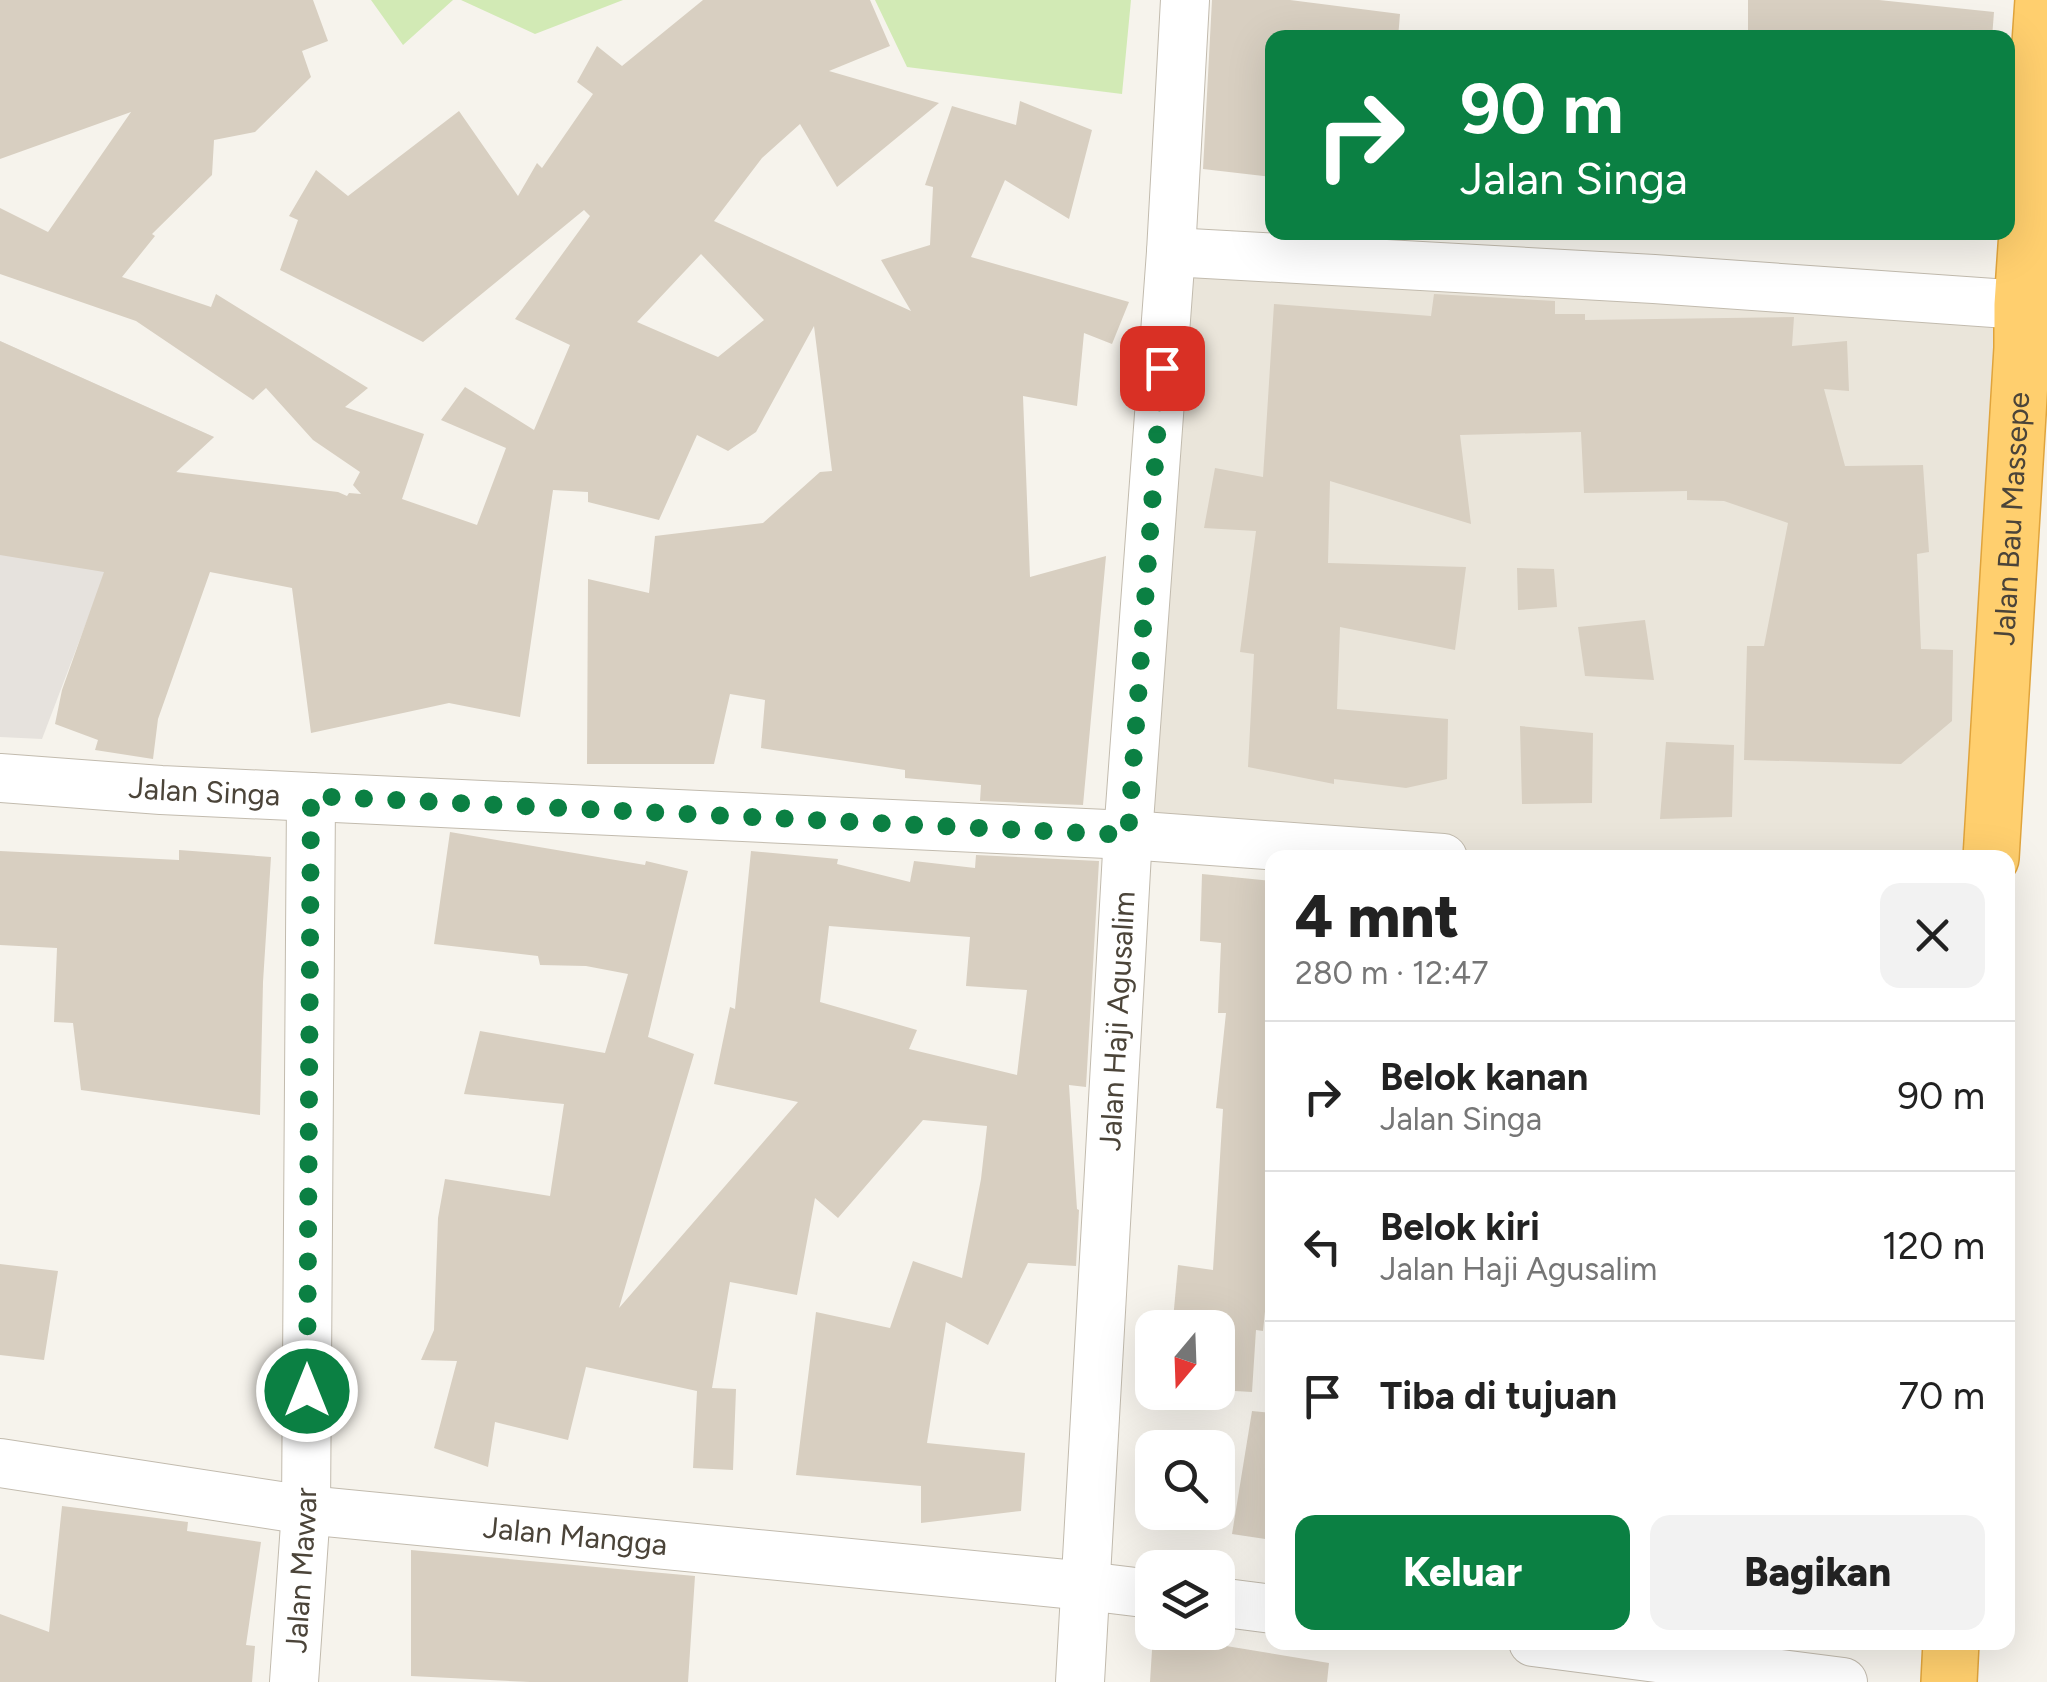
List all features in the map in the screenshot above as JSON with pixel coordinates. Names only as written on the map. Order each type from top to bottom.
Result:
[{"type":"highway","name":"Jalan Bau Massepe","points":[[1992,850],[2030,334],[2043,0]]},
{"type":"highway","points":[[1948,1682],[1950,1650]]},
{"type":"street","name":"Jalan Haji Agusalim","points":[[1080,1682],[1128,835],[1171,252],[1185,0]]},
{"type":"street","points":[[1171,252],[1654,279],[2030,334]]},
{"type":"street","name":"Jalan Singa","points":[[0,778],[162,790],[1128,835],[1333,850]]},
{"type":"street","name":"Jalan Mawar","points":[[294,1682],[306,1510],[311,796]]},
{"type":"street","name":"Jalan Mangga","points":[[0,1463],[306,1510],[1135,1592]]},
{"type":"street","points":[[1235,1605],[1265,1609]]},
{"type":"street","points":[[1595,1650],[1843,1682]]},
{"type":"shaded area","points":[[1171,252],[2043,300],[1993,850],[1335,850],[1128,835]]},
{"type":"shaded area","points":[[0,341],[214,437],[170,478],[112,555],[42,739],[0,737]]},
{"type":"green space","points":[[371,0],[453,0],[403,45]]},
{"type":"green space","points":[[461,0],[623,0],[535,34]]},
{"type":"green space","points":[[875,0],[1131,0],[1122,94],[907,67]]},
{"type":"building","points":[[0,0],[313,0],[328,41],[302,51],[311,77],[255,132],[214,140],[212,175],[152,234],[155,236],[122,277],[211,307],[216,294],[368,388],[345,407],[424,434],[402,499],[477,525],[506,448],[441,420],[465,387],[534,430],[570,345],[515,319],[590,216],[584,210],[423,342],[280,270],[298,220],[289,216],[316,170],[348,196],[459,111],[518,196],[537,163],[542,168],[593,94],[577,82],[597,46],[622,66],[703,0],[870,0],[890,46],[829,71],[939,103],[837,187],[800,124],[762,158],[714,221],[911,311],[881,260],[930,245],[933,187],[925,185],[952,106],[1016,125],[1020,101],[1092,130],[1069,219],[1005,180],[971,257],[1129,302],[1112,344],[1084,333],[1077,406],[1023,396],[1030,577],[1106,556],[1083,805],[980,801],[981,785],[905,778],[905,770],[761,748],[765,700],[730,694],[714,764],[587,764],[588,579],[649,593],[655,536],[763,523],[820,472],[832,471],[814,326],[756,432],[728,451],[697,435],[659,520],[588,502],[588,492],[553,490],[520,717],[449,703],[311,733],[292,588],[210,572],[158,719],[153,759],[95,750],[98,740],[55,724],[62,690],[104,572],[0,555],[0,341],[214,437],[176,472],[347,496],[361,494],[353,485],[360,472],[313,440],[266,388],[253,400],[136,321],[0,274],[0,208],[48,232],[131,112],[0,159]],"holes":[[[701,254],[764,320],[718,357],[637,322]]]},
{"type":"building","points":[[1212,0],[1290,0],[1400,14],[1399,30],[1265,30],[1265,176],[1203,169]]},
{"type":"building","points":[[1748,0],[1879,0],[1994,12],[1993,30],[1748,30]]},
{"type":"building","points":[[1434,294],[1555,301],[1555,314],[1585,314],[1585,320],[1794,317],[1792,346],[1847,341],[1849,391],[1824,389],[1845,466],[1923,465],[1929,552],[1917,554],[1921,649],[1953,650],[1952,721],[1901,764],[1744,760],[1747,646],[1764,646],[1788,523],[1724,501],[1687,500],[1687,491],[1584,493],[1581,432],[1460,435],[1471,524],[1330,481],[1328,563],[1466,567],[1455,650],[1340,627],[1337,709],[1448,719],[1447,779],[1406,788],[1334,779],[1334,784],[1248,767],[1254,654],[1240,652],[1256,531],[1204,528],[1215,468],[1263,477],[1274,304],[1431,316]]},
{"type":"building","points":[[1517,568],[1554,569],[1557,607],[1518,610]]},
{"type":"building","points":[[1645,620],[1654,680],[1585,676],[1578,627]]},
{"type":"building","points":[[1520,726],[1593,733],[1592,803],[1522,804]]},
{"type":"building","points":[[1666,742],[1734,745],[1732,817],[1660,819]]},
{"type":"building","points":[[450,832],[645,865],[646,861],[688,871],[648,1037],[694,1054],[619,1308],[798,1102],[714,1084],[730,1007],[735,1009],[751,851],[838,859],[837,864],[910,882],[914,861],[975,868],[976,855],[1099,861],[1086,1087],[1069,1085],[1079,1210],[1076,1266],[1028,1263],[988,1345],[946,1322],[927,1443],[1025,1453],[1021,1511],[921,1523],[921,1486],[796,1475],[816,1312],[890,1328],[913,1261],[962,1278],[987,1126],[923,1120],[838,1218],[815,1198],[797,1295],[730,1282],[712,1388],[736,1389],[733,1470],[693,1468],[697,1391],[586,1367],[568,1440],[495,1422],[488,1467],[434,1448],[457,1361],[421,1360],[434,1330],[438,1218],[445,1179],[550,1196],[564,1104],[464,1094],[480,1031],[605,1053],[628,974],[586,966],[540,965],[538,956],[434,944]],"holes":[[[829,926],[970,937],[966,986],[1027,990],[1017,1075],[909,1049],[917,1030],[820,1002]]]},
{"type":"building","points":[[179,850],[271,857],[260,1115],[81,1090],[73,1023],[54,1022],[57,948],[0,945],[0,851],[179,860]]},
{"type":"building","points":[[1202,874],[1265,880],[1265,1311],[1263,1331],[1256,1330],[1252,1392],[1235,1391],[1235,1310],[1174,1310],[1178,1265],[1213,1270],[1223,1109],[1216,1108],[1226,1013],[1218,1013],[1221,943],[1200,941]]},
{"type":"building","points":[[0,1264],[58,1271],[44,1360],[0,1355]]},
{"type":"building","points":[[1252,1411],[1265,1412],[1265,1539],[1232,1534]]},
{"type":"building","points":[[62,1506],[188,1522],[187,1531],[261,1542],[246,1645],[255,1646],[252,1682],[0,1682],[0,1614],[49,1632]]},
{"type":"building","points":[[411,1550],[695,1576],[688,1682],[530,1682],[411,1676]]},
{"type":"building","points":[[1235,1648],[1329,1663],[1327,1682],[1150,1682],[1152,1650]]},
{"type":"route","points":[[307,1391],[311,796],[1128,835],[1162,368]]}]
